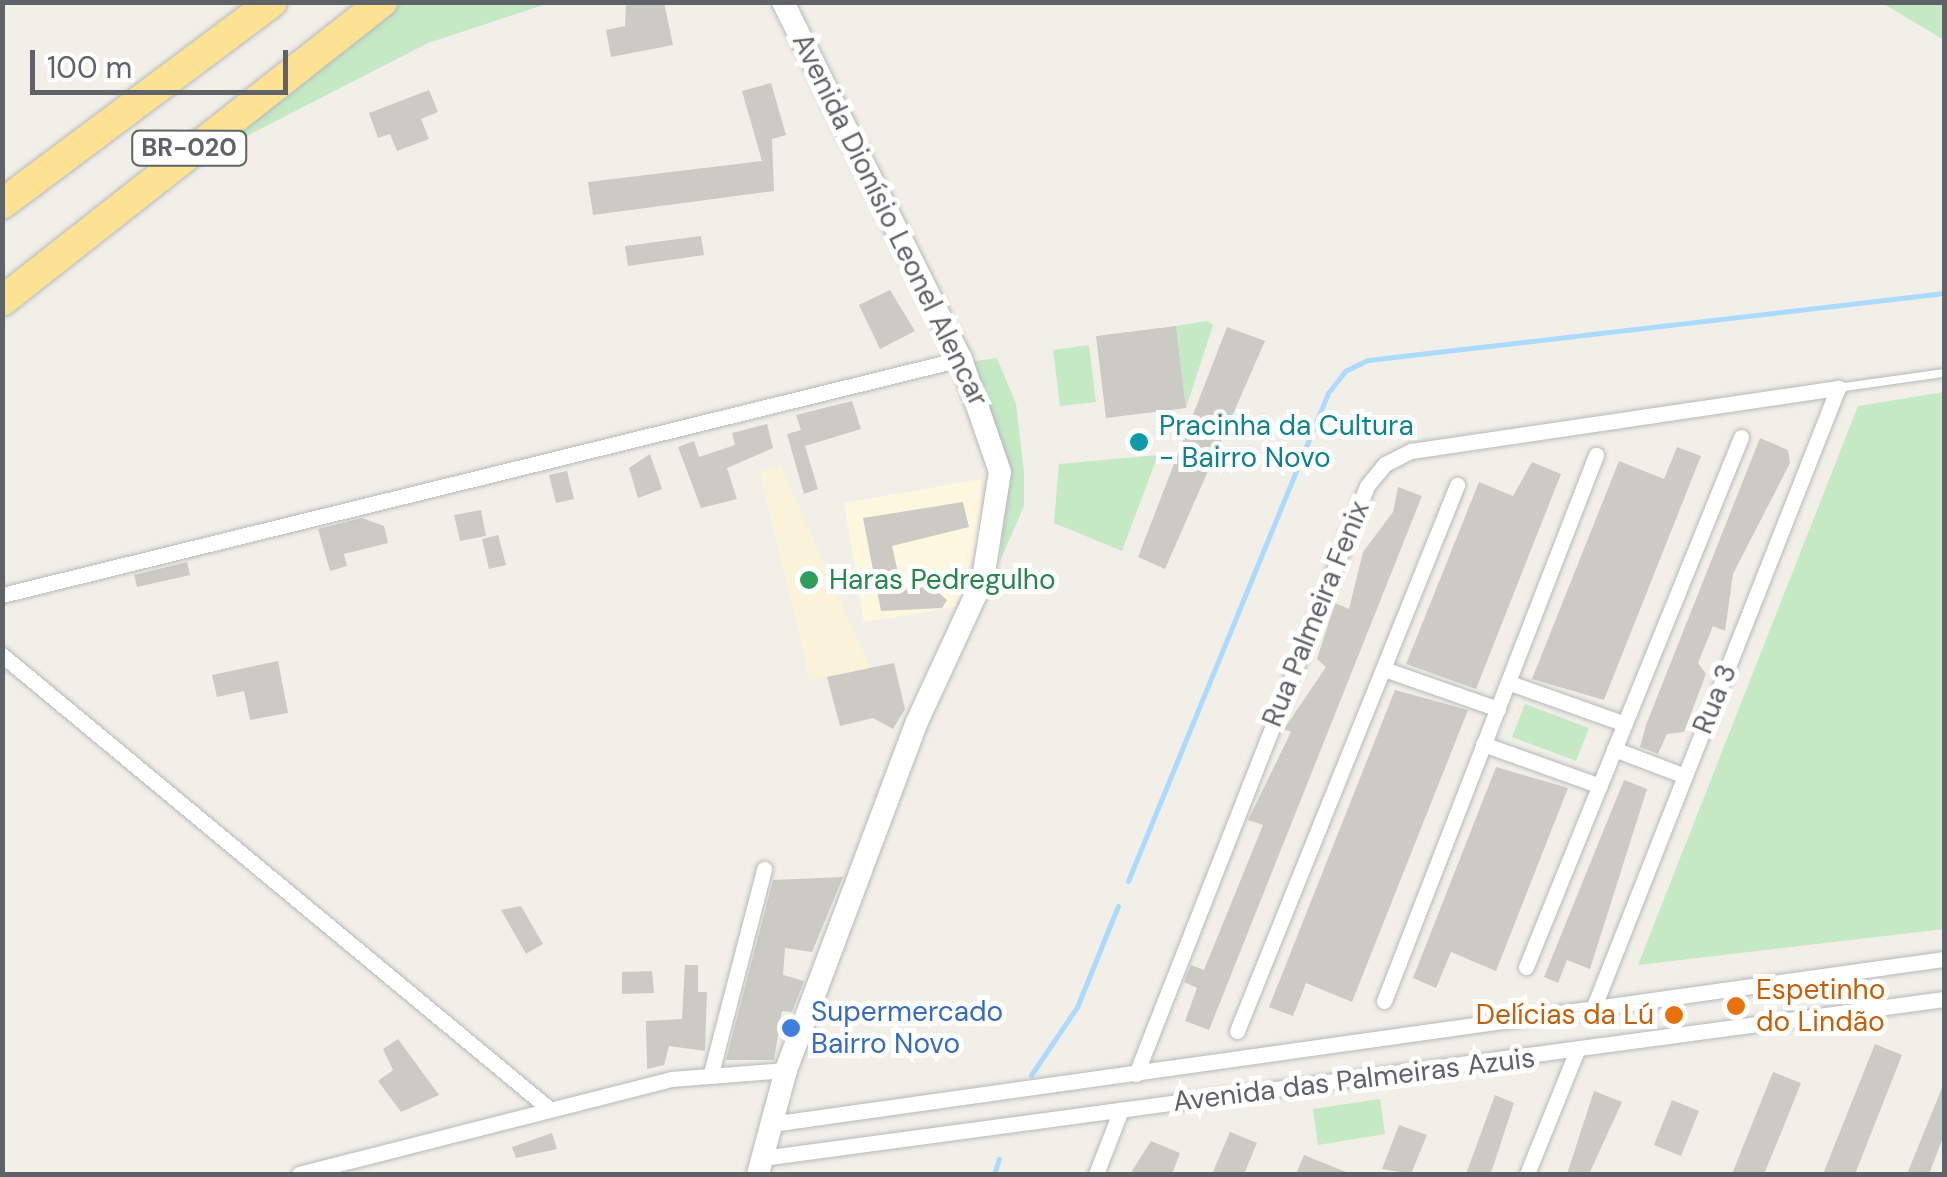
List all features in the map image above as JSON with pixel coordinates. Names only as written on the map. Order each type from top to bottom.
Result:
[{"type":"highway","name":"BR-020","points":[[2,204],[272,2]]},
{"type":"highway","name":"BR-020","points":[[2,301],[382,2]]},
{"type":"street","name":"Avenida Dionísio Leonel Alencar","points":[[760,1166],[786,1070],[998,527],[1000,472],[961,360],[783,2]]},
{"type":"street","points":[[2,595],[961,360]]},
{"type":"street","name":"Rua 3","points":[[1593,1009],[1838,388]]},
{"type":"street","name":"Rua Palmeira Fenix","points":[[1136,1074],[1360,504],[1385,464],[1410,451],[1838,388]]},
{"type":"street","points":[[1526,967],[1740,437]]},
{"type":"street","points":[[1384,1001],[1596,454]]},
{"type":"street","points":[[1237,1032],[1456,485]]},
{"type":"street","points":[[2,655],[547,1107]]},
{"type":"street","points":[[1384,668],[1498,709]]},
{"type":"street","points":[[1510,682],[1624,724]]},
{"type":"street","points":[[1483,744],[1600,786]]},
{"type":"street","points":[[1614,750],[1685,776]]},
{"type":"street","points":[[711,1073],[764,869]]},
{"type":"street","name":"Avenida das Palmeiras Azuis","points":[[771,1124],[1944,959]]},
{"type":"street","name":"Avenida das Palmeiras Azuis","points":[[760,1166],[1121,1110],[1944,998]]},
{"type":"street","points":[[1528,1174],[1578,1050]]},
{"type":"street","points":[[298,1174],[547,1107],[711,1073],[786,1070]]},
{"type":"street","points":[[1096,1174],[1121,1110]]},
{"type":"lane","name":"Rua Palmeira Fenix","points":[[1838,388],[1944,373]]},
{"type":"shaded area","points":[[981,479],[981,530],[955,607],[864,622],[844,503]]},
{"type":"green space","points":[[400,3],[550,3],[428,43],[171,175]]},
{"type":"green space","points":[[1944,3],[1944,40],[1884,4]]},
{"type":"green space","points":[[1207,321],[1213,325],[1186,408],[1176,326]]},
{"type":"green space","points":[[1089,345],[1096,402],[1060,406],[1053,350]]},
{"type":"green space","points":[[997,358],[1016,404],[1024,473],[1024,506],[1000,561],[1007,471],[970,362]]},
{"type":"green space","points":[[1944,392],[1944,929],[1638,965],[1858,406]]},
{"type":"green space","points":[[1158,455],[1122,551],[1054,523],[1059,464]]},
{"type":"green space","points":[[1525,704],[1589,728],[1576,761],[1512,737]]},
{"type":"green space","points":[[1380,1099],[1385,1134],[1318,1145],[1313,1109]]},
{"type":"sand","name":"Haras Pedregulho","points":[[781,466],[870,668],[810,680],[760,471]]},
{"type":"building","points":[[626,2],[664,2],[673,45],[611,57],[606,30],[625,26]]},
{"type":"building","points":[[771,83],[786,135],[772,139],[774,191],[593,215],[588,182],[762,161],[742,91]]},
{"type":"building","points":[[429,90],[438,112],[421,119],[429,139],[397,151],[390,134],[378,138],[369,113]]},
{"type":"building","points":[[701,236],[704,255],[628,266],[625,246]]},
{"type":"building","points":[[890,290],[915,331],[880,349],[859,305]]},
{"type":"building","points":[[1176,326],[1186,408],[1106,418],[1096,336]]},
{"type":"building","points":[[1227,327],[1265,341],[1165,569],[1138,557]]},
{"type":"building","points":[[852,401],[861,429],[805,446],[818,489],[804,494],[787,434],[801,430],[796,415]]},
{"type":"building","points":[[767,424],[773,448],[727,468],[737,499],[701,508],[678,447],[694,441],[699,457],[735,445],[732,433]]},
{"type":"building","points":[[1760,438],[1788,450],[1790,463],[1733,574],[1725,631],[1713,626],[1698,663],[1706,674],[1684,732],[1667,734],[1658,754],[1640,747],[1646,725]]},
{"type":"building","points":[[1677,447],[1701,456],[1604,700],[1532,679],[1619,461],[1664,479]]},
{"type":"building","points":[[650,454],[662,489],[638,498],[629,468]]},
{"type":"building","points":[[1532,462],[1561,474],[1476,689],[1406,664],[1479,482],[1513,496]]},
{"type":"building","points":[[567,471],[574,499],[556,503],[549,475]]},
{"type":"building","points":[[1398,487],[1422,496],[1209,1030],[1185,1021],[1197,988],[1184,982],[1191,965],[1204,970],[1263,825],[1248,820],[1291,732],[1284,729],[1326,667],[1317,659],[1335,603],[1349,609],[1363,552],[1393,512]]},
{"type":"building","points":[[963,502],[969,527],[892,546],[902,590],[925,587],[924,580],[947,600],[942,608],[881,611],[863,518]]},
{"type":"building","points":[[481,510],[486,536],[460,541],[454,515]]},
{"type":"building","points":[[362,518],[384,526],[388,543],[344,554],[347,566],[330,571],[318,529]]},
{"type":"building","points":[[498,535],[506,565],[489,569],[482,539]]},
{"type":"building","points":[[187,562],[190,575],[137,587],[134,575]]},
{"type":"building","points":[[278,661],[288,713],[250,720],[244,691],[217,697],[212,675]]},
{"type":"building","points":[[894,663],[905,709],[893,729],[873,718],[840,726],[827,677]]},
{"type":"building","points":[[1395,690],[1468,710],[1352,1002],[1306,983],[1293,1016],[1269,1007]]},
{"type":"building","points":[[1496,767],[1568,788],[1496,971],[1451,952],[1436,988],[1413,978]]},
{"type":"building","points":[[1624,780],[1647,789],[1590,969],[1567,960],[1558,983],[1544,977]]},
{"type":"building","points":[[843,877],[812,952],[785,948],[783,975],[804,981],[792,1012],[782,1011],[774,1060],[726,1060],[773,880]]},
{"type":"building","points":[[521,906],[543,944],[526,954],[501,910]]},
{"type":"building","points":[[685,965],[698,965],[698,992],[707,992],[705,1051],[669,1046],[664,1065],[647,1069],[646,1021],[682,1019]]},
{"type":"building","points":[[652,971],[654,993],[622,994],[622,972]]},
{"type":"building","points":[[398,1039],[439,1095],[401,1112],[378,1081],[393,1070],[383,1049]]},
{"type":"building","points":[[1875,1044],[1902,1055],[1855,1174],[1823,1174]]},
{"type":"building","points":[[1773,1072],[1801,1083],[1783,1128],[1764,1174],[1732,1174]]},
{"type":"building","points":[[1944,1083],[1944,1135],[1929,1174],[1907,1174]]},
{"type":"building","points":[[1594,1091],[1622,1102],[1589,1174],[1567,1174]]},
{"type":"building","points":[[1495,1095],[1514,1103],[1494,1164],[1490,1174],[1466,1174]]},
{"type":"building","points":[[1672,1100],[1699,1111],[1681,1156],[1654,1145]]},
{"type":"building","points":[[1399,1125],[1427,1135],[1411,1174],[1382,1169]]},
{"type":"building","points":[[1230,1132],[1257,1143],[1244,1174],[1212,1174]]},
{"type":"building","points":[[552,1133],[557,1149],[516,1158],[512,1147]]},
{"type":"building","points":[[1151,1141],[1180,1153],[1172,1174],[1130,1174]]},
{"type":"building","points":[[1304,1155],[1351,1174],[1296,1174]]},
{"type":"waterway","points":[[1128,881],[1328,393],[1345,371],[1368,360],[1944,293]]},
{"type":"waterway","points":[[1031,1075],[1077,1007],[1118,906]]},
{"type":"waterway","points":[[994,1174],[999,1159]]},
{"type":"place","name":"Pracinha da Cultura - Bairro Novo","points":[[1139,442]]},
{"type":"place","name":"Haras Pedregulho","points":[[809,580]]},
{"type":"place","name":"Espetinho do Lindão","points":[[1736,1006]]},
{"type":"place","name":"Delícias da Lú","points":[[1674,1015]]},
{"type":"place","name":"Supermercado Bairro Novo","points":[[791,1028]]}]
